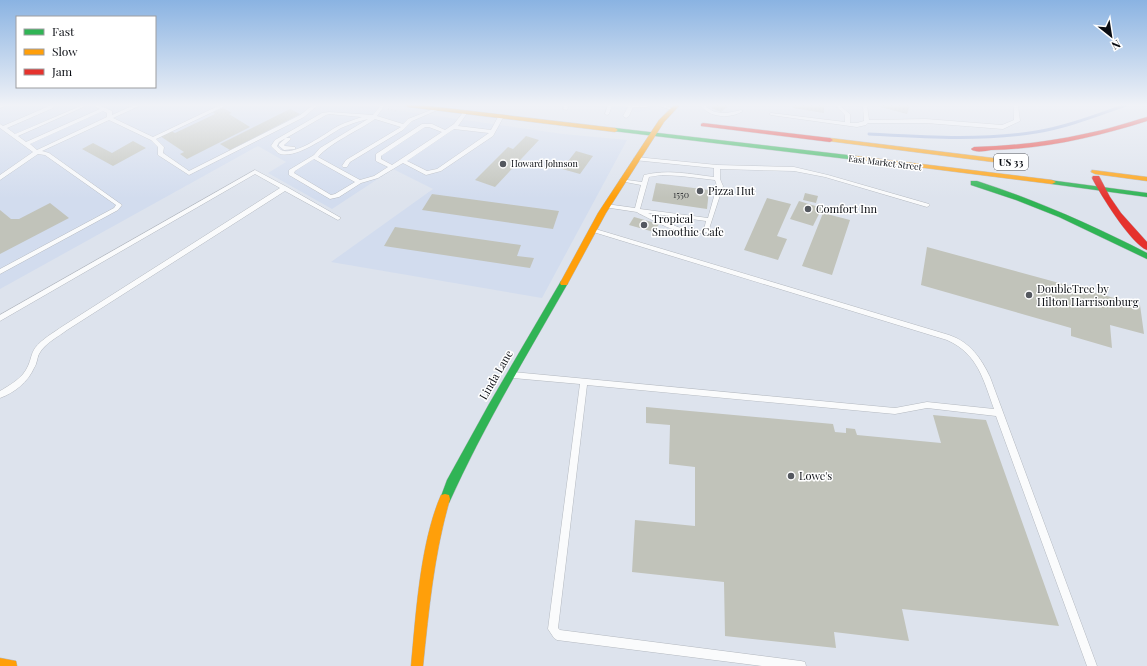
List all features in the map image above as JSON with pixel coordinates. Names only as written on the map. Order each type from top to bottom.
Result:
[{"type":"main road","name":"Linda Lane","points":[[417,666],[427,568],[436,526],[444,500],[458,466],[606,206],[651,136]]},
{"type":"main road","name":"East Market Street","points":[[669,136],[1100,188],[1147,195]]},
{"type":"main road","name":"East Market Street","points":[[797,136],[998,160]]},
{"type":"main road","points":[[875,145],[967,149],[1031,146],[1093,136]]},
{"type":"main road","points":[[909,166],[990,188],[1029,201],[1089,226],[1147,256]]},
{"type":"main road","points":[[1147,179],[1091,172],[1108,203],[1124,225],[1147,247]]},
{"type":"main road","points":[[0,664],[12,666]]},
{"type":"lane","points":[[0,272],[116,210],[118,206],[118,204],[46,154],[37,152],[15,136]]},
{"type":"lane","points":[[26,144],[43,136]]},
{"type":"lane","points":[[0,178],[37,152],[71,136]]},
{"type":"lane","points":[[147,136],[161,146],[160,154],[189,173],[262,136]]},
{"type":"lane","points":[[153,139],[159,136]]},
{"type":"lane","points":[[292,136],[283,141],[281,144],[284,148],[296,148],[318,136]]},
{"type":"lane","points":[[341,136],[322,149],[314,157],[292,170],[291,174],[330,197],[337,196],[359,182],[376,177],[440,136]]},
{"type":"lane","points":[[338,170],[352,164],[397,136]]},
{"type":"lane","points":[[392,167],[378,160],[378,155],[407,136]]},
{"type":"lane","points":[[403,161],[426,173],[439,170],[489,136]]},
{"type":"lane","points":[[314,157],[359,182]]},
{"type":"lane","points":[[636,158],[717,167],[802,170],[927,205]]},
{"type":"lane","points":[[669,174],[671,163]]},
{"type":"lane","points":[[693,176],[694,165]]},
{"type":"lane","points":[[637,210],[671,227],[697,233],[706,230],[720,186],[717,179],[717,167]]},
{"type":"lane","points":[[0,318],[255,172],[338,218]]},
{"type":"lane","points":[[637,210],[646,176],[653,173],[717,179]]},
{"type":"lane","points":[[622,180],[643,184]]},
{"type":"lane","points":[[0,395],[23,379],[31,368],[37,351],[60,332],[285,188]]},
{"type":"lane","points":[[606,206],[710,220]]},
{"type":"lane","points":[[592,230],[953,340],[970,350],[979,360],[1000,413],[1092,666]]},
{"type":"lane","points":[[510,375],[895,411],[927,405],[1000,413]]},
{"type":"lane","points":[[584,382],[552,629],[557,635],[801,666]]},
{"type":"shaded area","points":[[0,136],[585,136],[627,140],[542,298],[331,262],[433,189],[393,169],[332,209],[268,173],[286,162],[258,146],[0,289]]},
{"type":"building","points":[[160,136],[232,136],[187,159],[180,154],[184,152]]},
{"type":"building","points":[[236,136],[257,136],[230,150],[220,144]]},
{"type":"building","name":"Howard Johnson","points":[[526,136],[539,140],[495,187],[475,180],[508,147],[513,149]]},
{"type":"building","points":[[133,141],[146,148],[113,166],[82,149],[93,143],[112,153]]},
{"type":"building","points":[[576,151],[593,156],[580,174],[562,169]]},
{"type":"building","points":[[656,183],[709,190],[707,209],[652,201]]},
{"type":"building","points":[[805,193],[818,196],[816,203],[803,200]]},
{"type":"building","points":[[432,194],[559,211],[553,229],[422,210]]},
{"type":"building","points":[[767,198],[791,204],[777,236],[787,239],[778,260],[744,250]]},
{"type":"building","points":[[799,201],[822,208],[813,226],[790,219]]},
{"type":"building","points":[[50,203],[69,218],[0,254],[0,210],[11,219],[19,219]]},
{"type":"building","points":[[823,213],[850,220],[832,275],[802,266]]},
{"type":"building","name":"Tropical Smoothie Cafe","points":[[634,217],[659,224],[654,232],[629,225]]},
{"type":"building","points":[[395,227],[521,245],[517,256],[534,258],[530,268],[384,246]]},
{"type":"building","name":"DoubleTree by Hilton Harrisonburg","points":[[927,247],[1140,305],[1144,334],[1110,325],[1112,348],[1071,336],[1071,328],[921,285]]},
{"type":"building","points":[[646,407],[833,424],[835,432],[846,433],[846,428],[855,429],[857,435],[941,443],[933,415],[986,420],[1059,626],[902,609],[909,641],[834,632],[836,648],[725,636],[724,582],[632,572],[635,520],[695,526],[695,467],[669,464],[670,425],[646,423]]},
{"type":"waterway","points":[[913,136],[952,138],[1004,136]]},
{"type":"traffic: fast","points":[[667,136],[856,158]]},
{"type":"traffic: fast","points":[[1052,182],[1147,195]]},
{"type":"traffic: fast","points":[[974,183],[1062,215],[1147,256]]},
{"type":"traffic: fast","points":[[445,499],[451,483],[492,407],[564,283]]},
{"type":"traffic: slow","points":[[564,283],[602,213],[651,136]]},
{"type":"traffic: slow","points":[[830,140],[993,160]]},
{"type":"traffic: slow","points":[[856,158],[1052,182]]},
{"type":"traffic: slow","points":[[1095,172],[1147,179]]},
{"type":"traffic: slow","points":[[417,666],[423,602],[429,561],[445,499]]},
{"type":"traffic: slow","points":[[0,664],[11,666]]},
{"type":"traffic: jam","points":[[797,136],[830,140]]},
{"type":"traffic: jam","points":[[974,149],[1018,147],[1087,136]]},
{"type":"traffic: jam","points":[[1096,178],[1118,215],[1147,247]]},
{"type":"place","name":"Howard Johnson","points":[[503,164]]},
{"type":"place","name":"Pizza Hut","points":[[700,191]]},
{"type":"place","name":"Comfort Inn","points":[[808,209]]},
{"type":"place","name":"Tropical Smoothie Cafe","points":[[644,225]]},
{"type":"place","name":"DoubleTree by Hilton Harrisonburg","points":[[1029,295]]},
{"type":"place","name":"Lowe's","points":[[791,476]]}]
